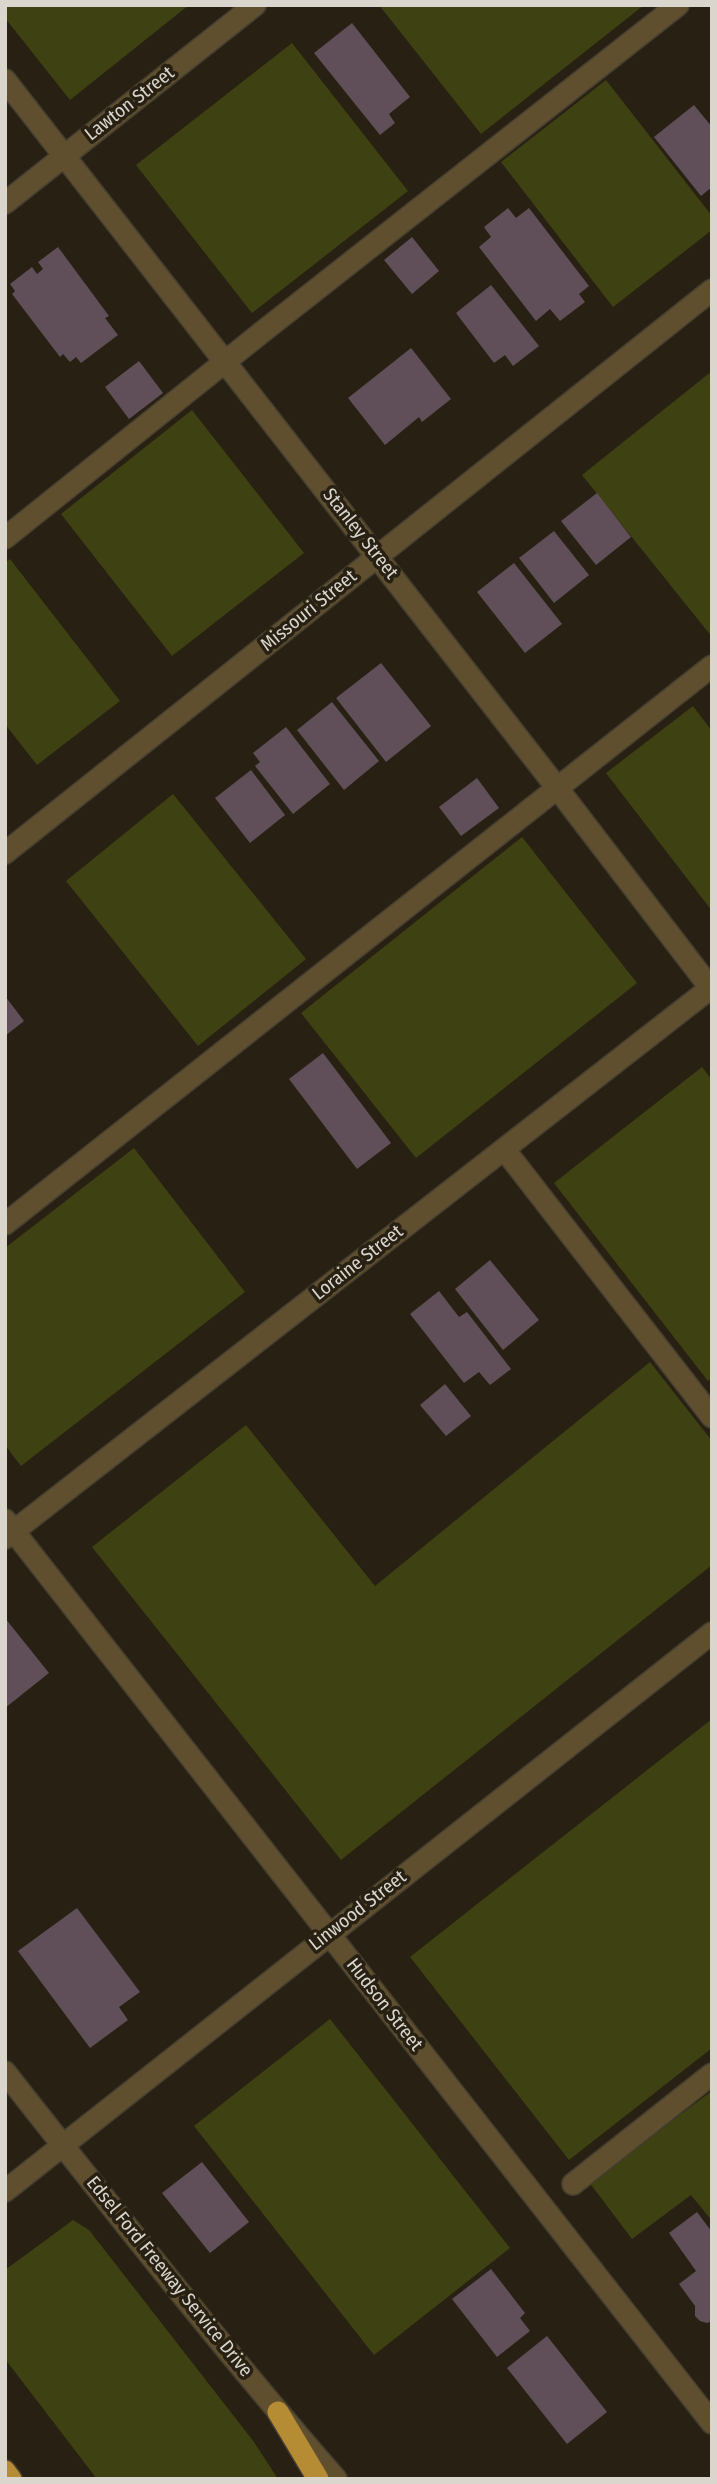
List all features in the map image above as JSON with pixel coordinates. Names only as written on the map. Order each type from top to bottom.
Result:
[{"type":"highway","points":[[278,2412],[318,2479]]},
{"type":"highway","points":[[5,2471],[11,2479]]},
{"type":"street","name":"Lawton Street","points":[[5,203],[255,5]]},
{"type":"street","points":[[5,538],[225,361],[678,5]]},
{"type":"street","name":"Stanley Street","points":[[5,80],[711,988]]},
{"type":"street","name":"Missouri Street","points":[[5,853],[712,290]]},
{"type":"street","points":[[5,1224],[712,666]]},
{"type":"street","name":"Loraine Street","points":[[8,1530],[711,988]]},
{"type":"street","points":[[504,1149],[712,1417]]},
{"type":"street","name":"Hudson Street","points":[[8,1530],[712,2423]]},
{"type":"street","name":"Linwood Street","points":[[5,2191],[712,1633]]},
{"type":"street","name":"Edsel Ford Freeway Service Drive","points":[[5,2072],[278,2412],[336,2479]]},
{"type":"street","points":[[573,2183],[712,2074]]},
{"type":"green space","points":[[5,5],[189,5],[70,100],[5,18]]},
{"type":"green space","points":[[379,5],[644,5],[481,134]]},
{"type":"green space","points":[[292,43],[408,191],[252,313],[136,165]]},
{"type":"green space","points":[[606,80],[712,216],[712,230],[613,307],[501,162]]},
{"type":"green space","points":[[712,371],[712,637],[582,475]]},
{"type":"green space","points":[[192,410],[304,553],[172,656],[61,514]]},
{"type":"green space","points":[[10,559],[120,701],[37,765],[5,724],[5,563]]},
{"type":"green space","points":[[693,706],[712,731],[712,911],[606,773]]},
{"type":"green space","points":[[173,794],[306,959],[198,1046],[66,881]]},
{"type":"green space","points":[[522,837],[637,983],[416,1158],[301,1013]]},
{"type":"green space","points":[[702,1067],[712,1080],[712,1378],[708,1381],[554,1183]]},
{"type":"green space","points":[[134,1148],[245,1292],[21,1466],[5,1445],[5,1248]]},
{"type":"green space","points":[[650,1362],[712,1441],[712,1565],[341,1860],[92,1547],[246,1425],[375,1586]]},
{"type":"green space","points":[[712,1719],[712,2048],[569,2160],[410,1957]]},
{"type":"green space","points":[[330,2019],[510,2248],[374,2355],[194,2126]]},
{"type":"green space","points":[[712,2091],[712,2221],[691,2195],[632,2239],[589,2182]]},
{"type":"green space","points":[[73,2220],[89,2230],[254,2442],[278,2479],[97,2479],[5,2359],[5,2270]]},
{"type":"building","points":[[352,23],[410,97],[389,114],[395,123],[380,135],[314,53]]},
{"type":"building","points":[[694,105],[712,127],[712,187],[701,196],[654,137]]},
{"type":"building","points":[[508,208],[516,218],[529,208],[589,286],[579,294],[585,302],[560,321],[550,309],[536,321],[479,247],[491,237],[484,227]]},
{"type":"building","points":[[412,237],[439,271],[412,294],[384,260]]},
{"type":"building","points":[[58,247],[109,316],[105,318],[118,335],[81,363],[76,357],[70,362],[63,354],[60,357],[12,294],[15,291],[10,284],[32,267],[37,274],[43,269],[38,262]]},
{"type":"building","points":[[491,285],[539,346],[513,366],[505,355],[494,363],[456,313]]},
{"type":"building","points":[[411,348],[451,399],[422,422],[419,417],[385,445],[348,398]]},
{"type":"building","points":[[139,361],[163,393],[129,419],[105,387]]},
{"type":"building","points":[[597,493],[631,537],[596,565],[561,521]]},
{"type":"building","points":[[554,531],[589,575],[554,603],[519,558]]},
{"type":"building","points":[[514,563],[562,624],[525,653],[477,592]]},
{"type":"building","points":[[381,663],[431,726],[386,762],[336,698]]},
{"type":"building","points":[[332,702],[379,761],[344,790],[297,730]]},
{"type":"building","points":[[286,727],[330,784],[293,814],[255,766],[260,762],[253,753]]},
{"type":"building","points":[[251,770],[285,815],[250,843],[215,798]]},
{"type":"building","points":[[477,778],[499,808],[461,836],[439,807]]},
{"type":"building","points":[[5,996],[24,1021],[5,1036]]},
{"type":"building","points":[[323,1053],[391,1143],[357,1169],[289,1079]]},
{"type":"building","points":[[490,1260],[539,1320],[503,1350],[455,1289]]},
{"type":"building","points":[[439,1291],[459,1317],[467,1312],[511,1369],[490,1385],[479,1372],[464,1383],[410,1314]]},
{"type":"building","points":[[445,1384],[471,1416],[446,1436],[420,1405]]},
{"type":"building","points":[[5,1618],[49,1673],[5,1708]]},
{"type":"building","points":[[77,1908],[140,1992],[119,2007],[128,2020],[90,2048],[18,1951]]},
{"type":"building","points":[[202,2162],[249,2222],[210,2253],[162,2193]]},
{"type":"building","points":[[697,2212],[712,2232],[712,2321],[707,2323],[695,2316],[695,2306],[679,2284],[696,2271],[669,2233]]},
{"type":"building","points":[[491,2269],[525,2313],[520,2318],[530,2331],[497,2357],[452,2299]]},
{"type":"building","points":[[547,2336],[607,2412],[567,2444],[507,2368]]}]
